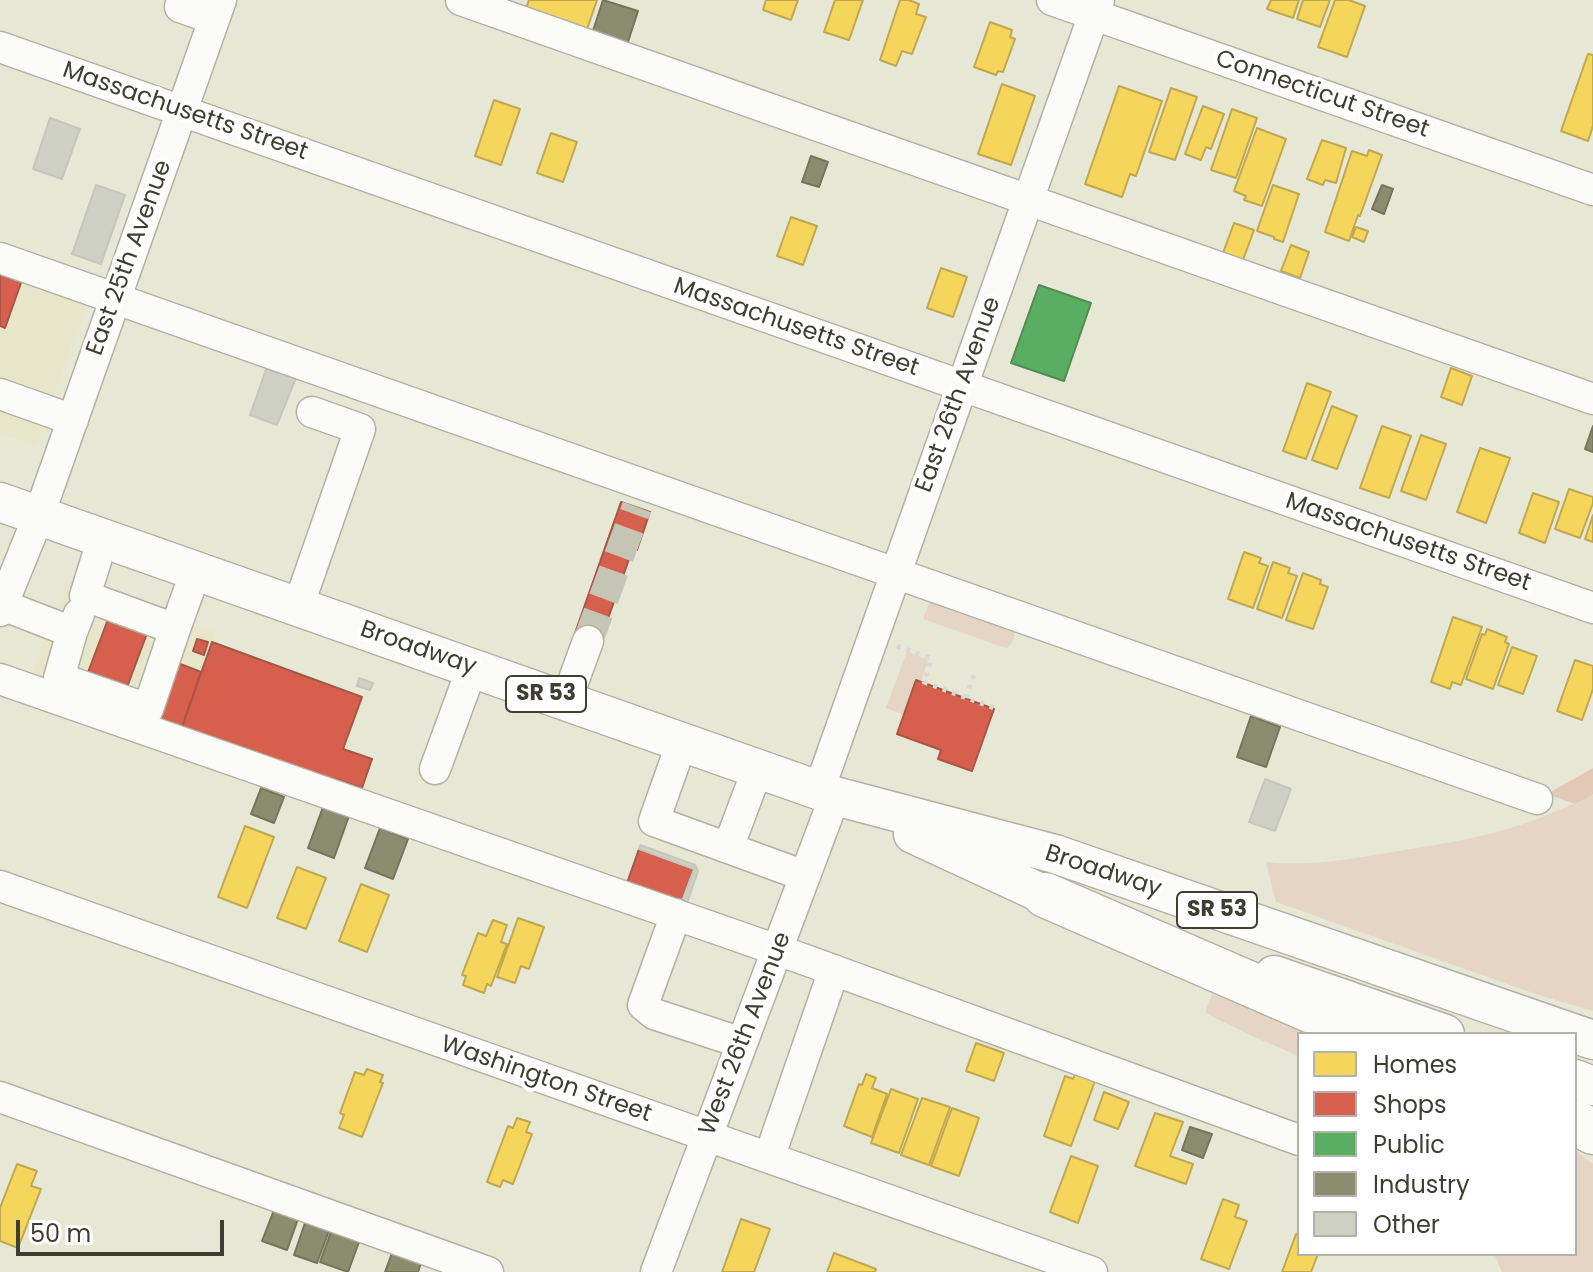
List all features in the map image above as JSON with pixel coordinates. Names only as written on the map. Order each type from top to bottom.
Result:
[{"type":"highway","points":[[1045,895],[1360,1032]]},
{"type":"main road","name":"Broadway","points":[[0,502],[827,793],[1055,854],[1570,1032]]},
{"type":"main road","name":"Broadway","points":[[827,793],[1045,895],[1439,1032]]},
{"type":"street","points":[[182,0],[180,7],[217,9]]},
{"type":"street","points":[[461,0],[1593,399]]},
{"type":"street","name":"Connecticut Street","points":[[1052,0],[1097,8],[1593,190]]},
{"type":"street","name":"East 26th Avenue","points":[[827,793],[896,573],[1097,8]]},
{"type":"street","name":"East 25th Avenue","points":[[1,608],[39,515],[217,9]]},
{"type":"street","name":"Massachusetts Street","points":[[0,47],[1593,608]]},
{"type":"street","points":[[0,258],[115,298],[641,496],[896,573],[1537,799]]},
{"type":"street","points":[[0,394],[73,420]]},
{"type":"street","points":[[298,607],[360,429],[312,412]]},
{"type":"street","points":[[103,538],[59,678],[148,709],[196,571]]},
{"type":"street","points":[[85,596],[175,629]]},
{"type":"street","points":[[1,608],[72,632]]},
{"type":"street","points":[[566,701],[588,641]]},
{"type":"street","points":[[435,769],[472,668]]},
{"type":"street","points":[[0,679],[834,970],[1297,1139]]},
{"type":"street","points":[[682,742],[654,821],[805,876]]},
{"type":"street","points":[[728,848],[758,768]]},
{"type":"street","name":"West 26th Avenue","points":[[656,1272],[805,876],[827,793]]},
{"type":"street","name":"Washington Street","points":[[0,886],[1092,1272]]},
{"type":"street","points":[[676,914],[643,1005],[654,1014],[742,1043]]},
{"type":"street","points":[[769,1158],[834,970]]},
{"type":"street","points":[[0,1097],[488,1272]]},
{"type":"path","points":[[897,646],[930,658],[924,682],[997,709]]},
{"type":"path","points":[[966,698],[974,674]]},
{"type":"shaded area","points":[[0,270],[88,301],[36,446],[0,434]]},
{"type":"shaded area","points":[[67,579],[216,632],[181,730],[32,675]]},
{"type":"shaded area","points":[[930,601],[1016,631],[1012,643],[1007,648],[1003,647],[923,619]]},
{"type":"shaded area","points":[[907,651],[928,660],[921,682],[916,681],[904,715],[886,708]]},
{"type":"shaded area","points":[[1593,768],[1593,794],[1575,804],[1547,794]]},
{"type":"shaded area","points":[[1593,794],[1593,1011],[1536,994],[1276,902],[1266,862],[1330,862],[1463,840],[1534,820]]},
{"type":"shaded area","points":[[1212,994],[1313,1032],[1297,1032],[1297,1055],[1205,1013]]},
{"type":"shaded area","points":[[1577,1152],[1593,1164],[1593,1272],[1502,1272],[1495,1256],[1577,1256]]},
{"type":"building: Homes","points":[[529,0],[597,0],[586,32],[525,11]]},
{"type":"building: Homes","points":[[766,0],[798,0],[791,20],[763,10]]},
{"type":"building: Homes","points":[[835,0],[863,0],[849,40],[824,32]]},
{"type":"building: Homes","points":[[900,0],[919,4],[916,14],[926,17],[912,54],[902,51],[896,66],[880,60]]},
{"type":"building: Homes","points":[[1271,0],[1299,0],[1293,18],[1267,9]]},
{"type":"building: Homes","points":[[1303,0],[1330,0],[1320,27],[1297,19]]},
{"type":"building: Homes","points":[[1335,0],[1349,0],[1365,6],[1347,57],[1318,47]]},
{"type":"building: Homes","points":[[990,22],[1012,30],[1010,37],[1015,39],[1003,72],[998,71],[996,75],[974,67]]},
{"type":"building: Homes","points":[[1588,54],[1593,55],[1593,126],[1588,141],[1561,131]]},
{"type":"building: Homes","points":[[1002,84],[1035,96],[1011,165],[978,154]]},
{"type":"building: Homes","points":[[1119,86],[1162,101],[1136,176],[1130,174],[1122,197],[1085,184]]},
{"type":"building: Homes","points":[[1171,88],[1197,97],[1175,160],[1149,152]]},
{"type":"building: Homes","points":[[494,100],[520,109],[501,165],[475,156]]},
{"type":"building: Homes","points":[[1203,106],[1224,114],[1211,149],[1206,147],[1201,160],[1185,154]]},
{"type":"building: Homes","points":[[1232,109],[1257,118],[1236,178],[1211,170]]},
{"type":"building: Homes","points":[[1257,128],[1286,139],[1262,206],[1244,200],[1246,196],[1234,191]]},
{"type":"building: Homes","points":[[551,133],[577,142],[563,182],[537,173]]},
{"type":"building: Homes","points":[[1322,140],[1346,148],[1336,183],[1325,180],[1323,185],[1307,179]]},
{"type":"building: Homes","points":[[1369,150],[1382,155],[1349,241],[1325,232],[1352,151],[1367,156]]},
{"type":"building: Homes","points":[[1273,185],[1299,194],[1283,242],[1257,231]]},
{"type":"building: Homes","points":[[791,217],[817,226],[803,265],[777,256]]},
{"type":"building: Homes","points":[[1234,223],[1254,230],[1243,260],[1223,253]]},
{"type":"building: Homes","points":[[1356,227],[1368,231],[1364,242],[1352,237]]},
{"type":"building: Homes","points":[[1291,245],[1309,252],[1300,278],[1281,271]]},
{"type":"building: Homes","points":[[941,268],[967,277],[953,317],[927,308]]},
{"type":"building: Homes","points":[[1451,368],[1472,376],[1462,405],[1441,397]]},
{"type":"building: Homes","points":[[1307,383],[1331,392],[1306,459],[1283,451]]},
{"type":"building: Homes","points":[[1332,406],[1357,416],[1337,469],[1312,460]]},
{"type":"building: Homes","points":[[1382,426],[1411,436],[1389,498],[1360,488]]},
{"type":"building: Homes","points":[[1421,435],[1446,444],[1426,500],[1401,491]]},
{"type":"building: Homes","points":[[1480,448],[1510,458],[1486,523],[1457,512]]},
{"type":"building: Homes","points":[[1569,489],[1593,497],[1580,538],[1555,529]]},
{"type":"building: Homes","points":[[1533,493],[1559,502],[1545,543],[1519,533]]},
{"type":"building: Homes","points":[[1593,515],[1593,542],[1585,539]]},
{"type":"building: Homes","points":[[1244,552],[1261,558],[1259,563],[1268,566],[1253,608],[1228,599]]},
{"type":"building: Homes","points":[[1273,562],[1290,568],[1288,573],[1297,576],[1282,618],[1257,609]]},
{"type":"building: Homes","points":[[1303,573],[1321,580],[1320,584],[1328,587],[1313,629],[1286,620]]},
{"type":"building: Homes","points":[[1453,617],[1482,627],[1461,685],[1452,682],[1450,689],[1431,682]]},
{"type":"building: Homes","points":[[1487,629],[1507,637],[1505,642],[1509,644],[1493,689],[1466,679],[1482,634],[1485,635]]},
{"type":"building: Homes","points":[[1512,647],[1537,656],[1523,694],[1498,685]]},
{"type":"building: Homes","points":[[1575,660],[1593,666],[1593,689],[1582,720],[1557,711]]},
{"type":"building: Homes","points":[[245,826],[274,837],[247,908],[218,897]]},
{"type":"building: Homes","points":[[297,867],[326,878],[306,929],[277,918]]},
{"type":"building: Homes","points":[[361,884],[389,895],[367,952],[339,941]]},
{"type":"building: Homes","points":[[518,918],[544,927],[529,969],[521,966],[515,983],[497,977]]},
{"type":"building: Homes","points":[[493,920],[507,925],[501,942],[507,944],[491,986],[487,984],[484,993],[463,985],[466,976],[462,975],[478,933],[486,936]]},
{"type":"building: Homes","points":[[976,1043],[1004,1053],[994,1081],[966,1071]]},
{"type":"building: Homes","points":[[367,1069],[383,1075],[380,1082],[383,1083],[362,1137],[339,1128],[344,1115],[340,1113],[355,1072],[364,1075]]},
{"type":"building: Homes","points":[[866,1074],[876,1078],[872,1088],[887,1094],[872,1137],[844,1126],[859,1084],[862,1085]]},
{"type":"building: Homes","points":[[1075,1074],[1095,1081],[1071,1146],[1044,1136],[1065,1076],[1073,1079]]},
{"type":"building: Homes","points":[[891,1089],[918,1099],[899,1153],[871,1143]]},
{"type":"building: Homes","points":[[1104,1092],[1129,1102],[1118,1129],[1094,1120]]},
{"type":"building: Homes","points":[[922,1098],[950,1107],[929,1165],[901,1155]]},
{"type":"building: Homes","points":[[952,1108],[979,1118],[959,1176],[931,1166]]},
{"type":"building: Homes","points":[[1155,1113],[1183,1122],[1170,1156],[1193,1164],[1186,1184],[1135,1166]]},
{"type":"building: Homes","points":[[517,1118],[530,1122],[526,1132],[532,1134],[513,1184],[503,1180],[500,1187],[487,1182],[508,1126],[513,1128]]},
{"type":"building: Homes","points":[[1071,1156],[1098,1166],[1078,1223],[1050,1212]]},
{"type":"building: Homes","points":[[17,1164],[37,1171],[31,1186],[41,1189],[18,1248],[0,1241],[0,1208]]},
{"type":"building: Homes","points":[[1223,1199],[1239,1205],[1235,1217],[1247,1221],[1229,1269],[1201,1259]]},
{"type":"building: Homes","points":[[741,1219],[770,1229],[754,1272],[722,1272]]},
{"type":"building: Homes","points":[[1297,1234],[1297,1256],[1317,1256],[1311,1272],[1282,1272]]},
{"type":"building: Homes","points":[[834,1253],[876,1269],[875,1272],[827,1272]]},
{"type":"building: Shops","points":[[0,272],[22,280],[5,328],[0,326]]},
{"type":"building: Shops","points":[[621,502],[650,512],[637,550],[633,548],[599,644],[574,636]]},
{"type":"building: Shops","points":[[110,614],[149,628],[126,690],[87,675]]},
{"type":"building: Shops","points":[[197,639],[208,642],[204,655],[193,651]]},
{"type":"building: Shops","points":[[212,642],[362,697],[343,749],[372,759],[362,788],[333,778],[332,782],[182,727]]},
{"type":"building: Shops","points":[[175,662],[201,672],[182,727],[154,717]]},
{"type":"building: Shops","points":[[916,680],[994,709],[972,771],[938,759],[941,750],[897,734]]},
{"type":"building: Shops","points":[[639,849],[694,869],[681,903],[627,883]]},
{"type":"building: Public","points":[[1039,285],[1091,303],[1064,381],[1011,363]]},
{"type":"building: Industry","points":[[603,0],[638,11],[627,45],[592,34]]},
{"type":"building: Industry","points":[[811,156],[828,162],[819,187],[802,182]]},
{"type":"building: Industry","points":[[1382,185],[1393,189],[1384,214],[1372,209]]},
{"type":"building: Industry","points":[[1593,426],[1593,452],[1585,449]]},
{"type":"building: Industry","points":[[1251,716],[1280,727],[1266,767],[1237,757]]},
{"type":"building: Industry","points":[[261,788],[284,797],[274,823],[251,814]]},
{"type":"building: Industry","points":[[323,807],[349,816],[334,858],[308,848]]},
{"type":"building: Industry","points":[[380,828],[408,839],[393,879],[365,868]]},
{"type":"building: Industry","points":[[1190,1127],[1212,1134],[1203,1158],[1182,1150]]},
{"type":"building: Industry","points":[[274,1210],[298,1219],[287,1250],[262,1241]]},
{"type":"building: Industry","points":[[305,1223],[329,1231],[317,1263],[294,1255]]},
{"type":"building: Industry","points":[[331,1232],[359,1242],[348,1272],[320,1262]]},
{"type":"building: Industry","points":[[392,1253],[421,1263],[418,1272],[385,1272]]},
{"type":"building: Other","points":[[50,118],[80,129],[62,179],[33,169]]},
{"type":"building: Other","points":[[96,185],[125,195],[101,264],[72,254]]},
{"type":"building: Other","points":[[267,367],[296,378],[277,425],[250,415]]},
{"type":"building: Other","points":[[359,678],[373,683],[370,690],[357,686]]},
{"type":"building: Other","points":[[1265,779],[1291,789],[1275,831],[1249,822]]},
{"type":"building: Other","points":[[640,845],[695,865],[698,871],[687,903],[682,901],[694,869],[639,849]]},
{"type":"tunnel","points":[[588,641],[637,507]]}]
